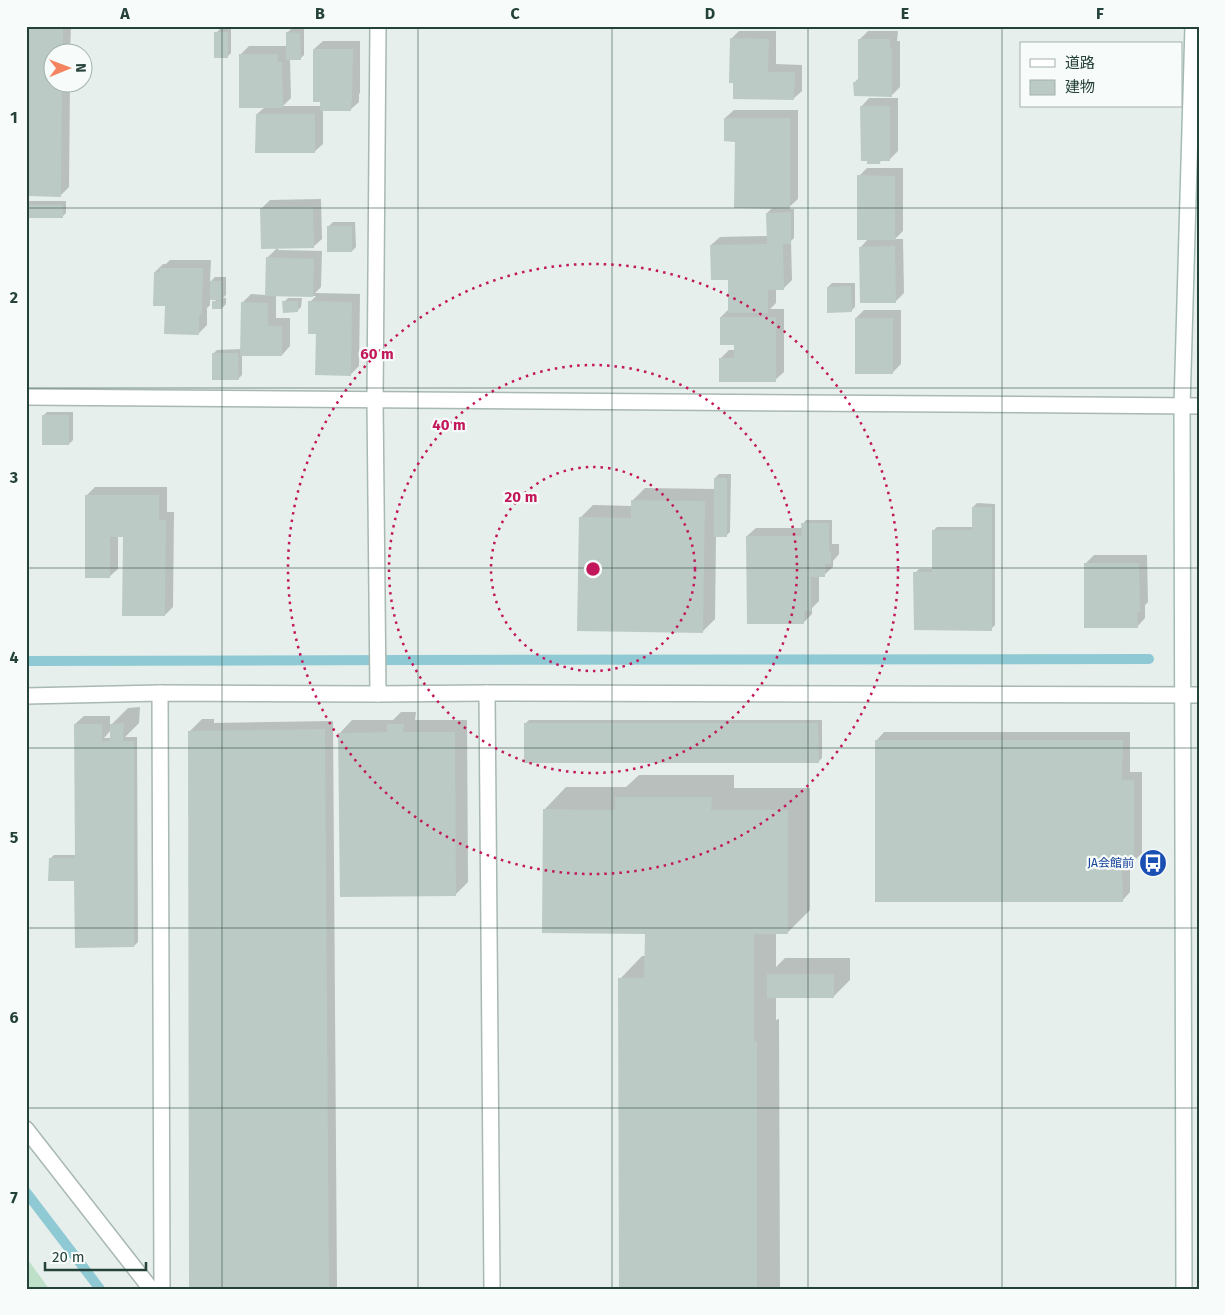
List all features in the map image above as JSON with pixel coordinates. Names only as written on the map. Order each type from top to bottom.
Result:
[{"type":"street","points":[[378,26],[375,400],[378,688]]},
{"type":"street","points":[[1184,1289],[1182,406],[1192,26]]},
{"type":"street","points":[[26,397],[1199,406]]},
{"type":"street","points":[[26,696],[378,688],[487,693],[1199,695]]},
{"type":"street","points":[[160,693],[162,1289]]},
{"type":"street","points":[[487,693],[492,1289]]},
{"type":"street","points":[[26,1129],[151,1289]]},
{"type":"green space","points":[[26,1257],[49,1289],[26,1289]]},
{"type":"building","points":[[26,26],[63,26],[63,42],[42,42],[42,92],[62,92],[61,197],[26,196]]},
{"type":"building","points":[[214,32],[228,32],[228,58],[214,58]]},
{"type":"building","points":[[286,32],[300,33],[301,60],[286,60]]},
{"type":"building","points":[[730,38],[769,39],[768,72],[795,72],[794,100],[733,99],[733,83],[729,83]]},
{"type":"building","points":[[858,39],[890,39],[890,49],[892,49],[892,97],[854,96],[853,82],[858,82]]},
{"type":"building","points":[[313,49],[353,49],[351,111],[320,111],[320,102],[313,102]]},
{"type":"building","points":[[239,54],[277,54],[278,62],[282,62],[283,108],[239,108]]},
{"type":"building","points":[[860,106],[890,106],[890,161],[880,161],[880,164],[867,164],[867,161],[861,161]]},
{"type":"building","points":[[256,114],[315,114],[315,153],[255,153]]},
{"type":"building","points":[[724,118],[790,118],[790,209],[734,208],[735,142],[724,141]]},
{"type":"building","points":[[857,175],[895,176],[895,240],[857,240]]},
{"type":"building","points":[[26,205],[63,205],[63,218],[26,218]]},
{"type":"building","points":[[313,207],[314,248],[261,249],[260,208]]},
{"type":"building","points":[[791,212],[791,244],[783,244],[784,290],[768,290],[768,313],[728,313],[728,280],[711,280],[710,245],[767,244],[766,213]]},
{"type":"building","points":[[327,226],[352,226],[352,252],[327,252]]},
{"type":"building","points":[[895,246],[896,303],[860,303],[859,247]]},
{"type":"building","points":[[266,257],[314,259],[313,297],[265,296]]},
{"type":"building","points":[[160,268],[203,268],[202,315],[199,315],[199,335],[164,334],[165,306],[153,306],[154,272],[160,272]]},
{"type":"building","points":[[210,281],[222,281],[222,300],[210,300]]},
{"type":"building","points":[[851,286],[852,312],[827,313],[827,287]]},
{"type":"building","points":[[212,301],[222,301],[222,309],[212,309]]},
{"type":"building","points":[[282,301],[298,301],[298,312],[283,313]]},
{"type":"building","points":[[308,301],[352,302],[351,376],[315,375],[316,334],[308,334]]},
{"type":"building","points":[[241,302],[268,303],[268,326],[282,326],[282,356],[240,356]]},
{"type":"building","points":[[720,317],[776,317],[776,382],[719,382],[719,358],[734,358],[734,345],[720,345]]},
{"type":"building","points":[[855,318],[893,318],[893,374],[855,374]]},
{"type":"building","points":[[212,353],[238,353],[239,380],[212,380]]},
{"type":"building","points":[[42,415],[69,415],[69,445],[42,445]]},
{"type":"building","points":[[714,478],[727,478],[727,537],[714,537]]},
{"type":"building","points":[[85,495],[159,495],[159,520],[166,520],[165,616],[122,616],[123,537],[110,537],[110,578],[85,578]]},
{"type":"building","points":[[631,500],[705,501],[703,633],[577,631],[579,517],[631,518]]},
{"type":"building","points":[[972,507],[992,507],[992,631],[914,630],[913,572],[932,572],[932,530],[972,530]]},
{"type":"building","points":[[801,523],[829,523],[831,564],[825,564],[825,577],[811,577],[811,611],[804,611],[804,624],[747,624],[746,536],[802,536]]},
{"type":"building","points":[[1084,563],[1139,563],[1140,612],[1137,612],[1138,628],[1084,628]]},
{"type":"building","points":[[124,723],[123,741],[134,741],[134,947],[75,948],[74,881],[48,881],[49,858],[75,858],[74,724],[102,724],[102,741],[110,741],[110,724]]},
{"type":"building","points":[[524,723],[818,723],[819,763],[524,763]]},
{"type":"building","points":[[387,724],[404,724],[403,732],[455,732],[456,896],[340,897],[338,733],[387,732]]},
{"type":"building","points":[[325,729],[329,1289],[190,1289],[188,731]]},
{"type":"building","points":[[875,740],[1123,740],[1122,780],[1134,780],[1134,863],[1122,863],[1123,902],[875,902]]},
{"type":"building","points":[[615,797],[712,797],[711,810],[788,810],[788,934],[754,934],[754,1042],[757,1042],[757,1289],[619,1289],[618,978],[644,978],[645,934],[542,933],[543,809],[615,810]]},
{"type":"building","points":[[767,974],[834,974],[834,998],[767,998]]},
{"type":"waterway","points":[[26,661],[1149,659]]},
{"type":"waterway","points":[[26,1192],[100,1289]]},
{"type":"place","name":"JA会館前","points":[[1153,863]]}]
